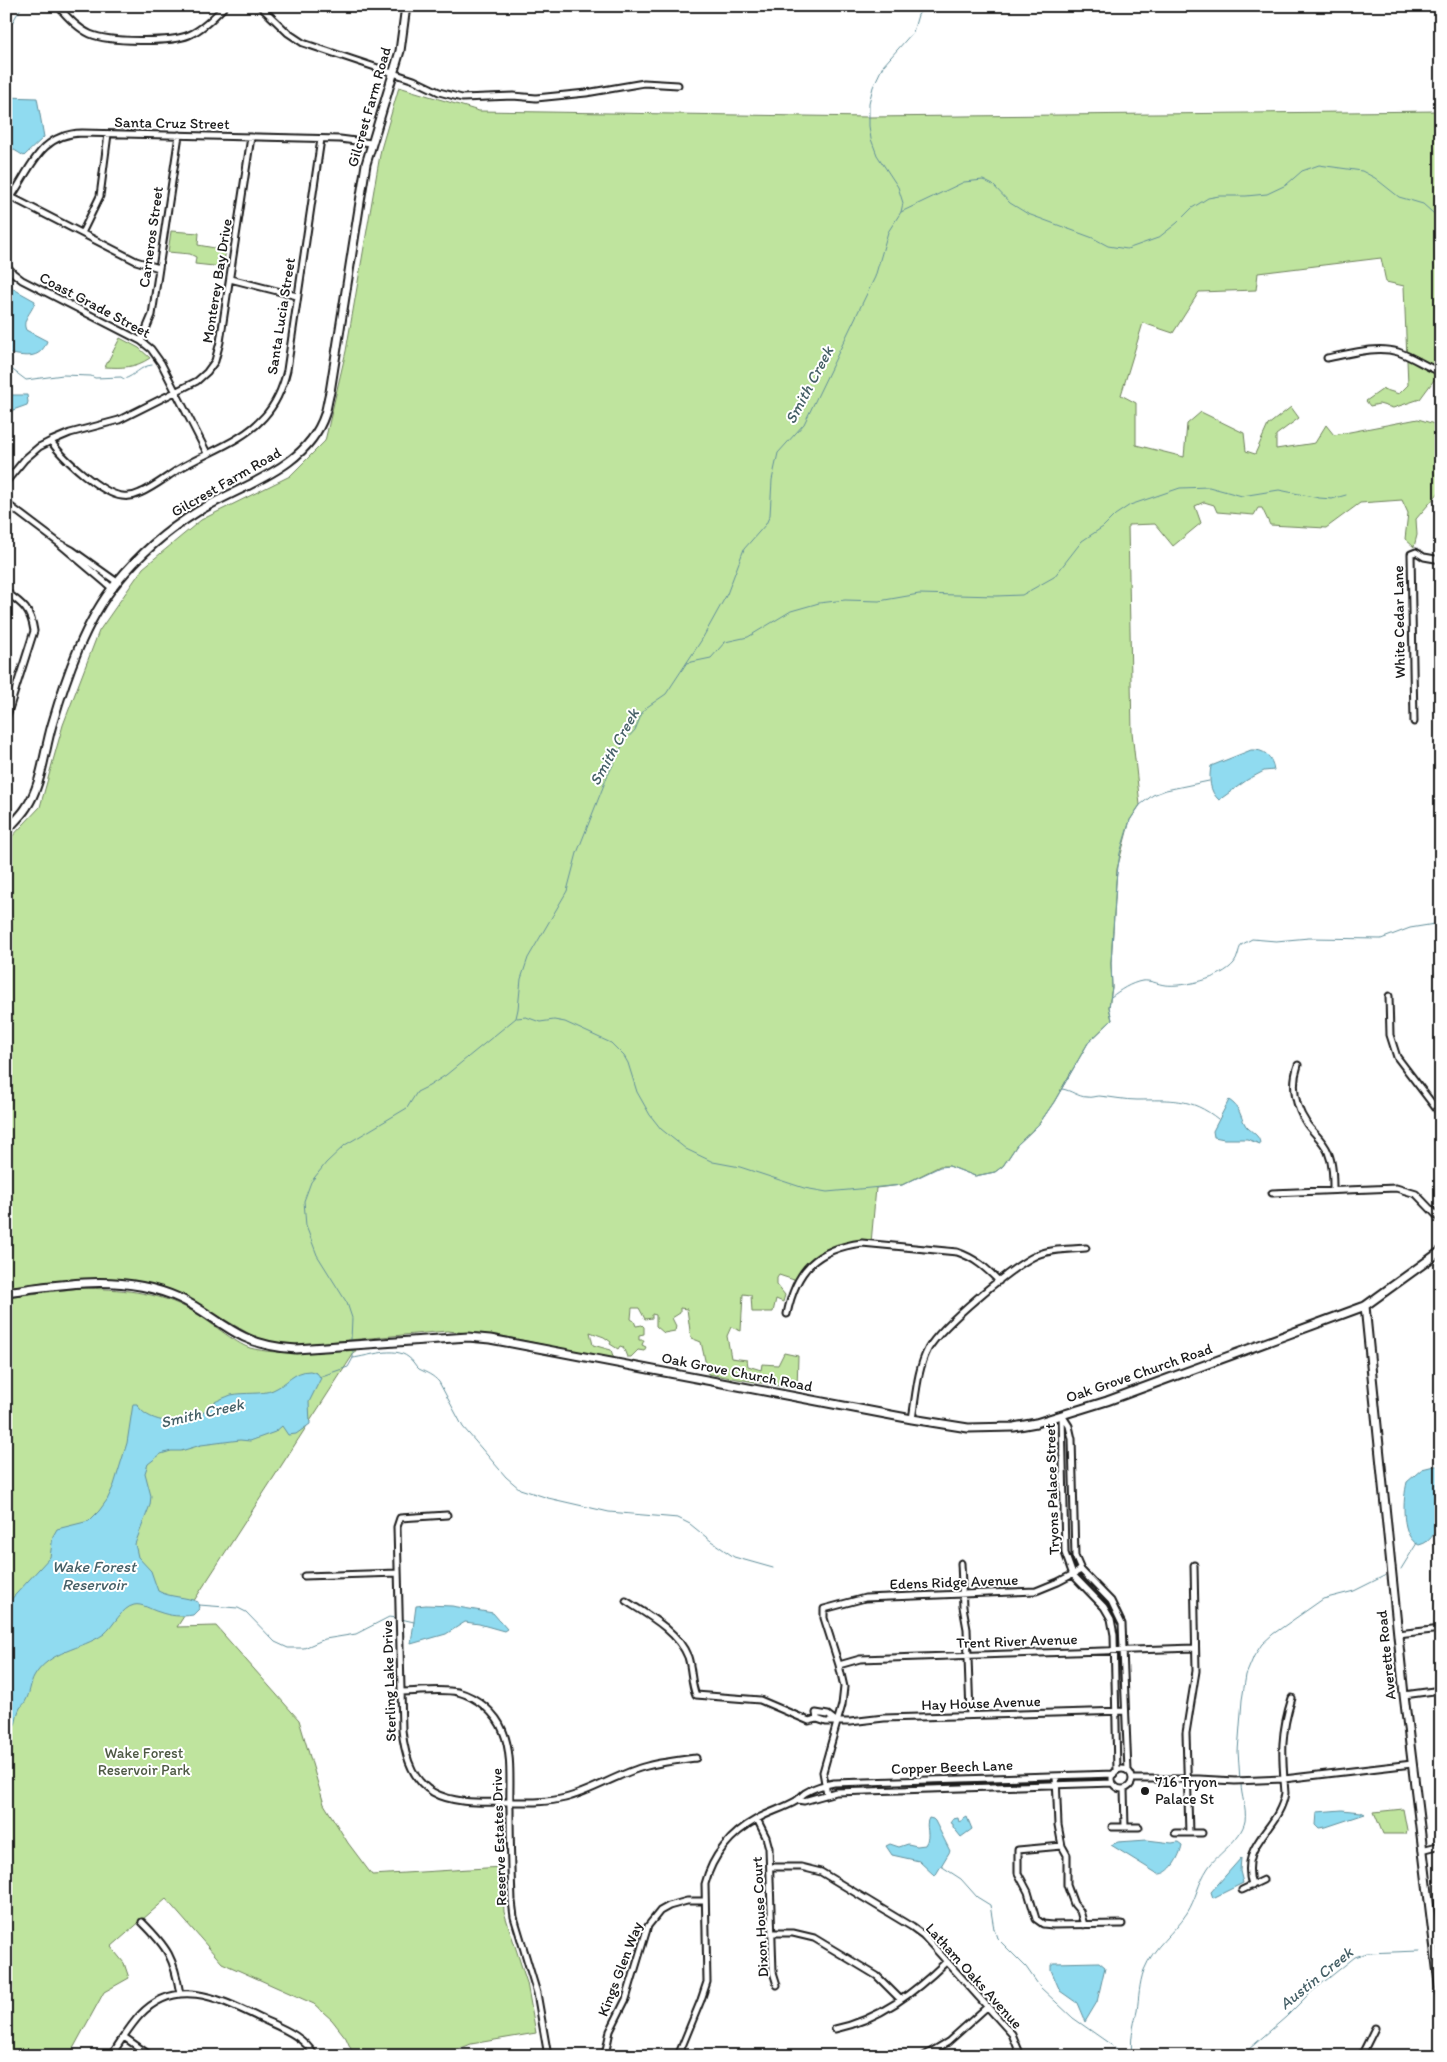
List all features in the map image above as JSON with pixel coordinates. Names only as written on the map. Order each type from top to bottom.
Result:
[{"type":"main road","name":"Gilcrest Farm Road","points":[[6,831],[27,808],[34,791],[53,721],[73,663],[87,630],[117,582],[174,528],[211,504],[292,461],[313,437],[325,414],[361,188],[370,143],[400,51],[406,6]]},
{"type":"main road","name":"Oak Grove Church Road","points":[[6,1292],[75,1283],[119,1283],[164,1292],[193,1305],[242,1336],[264,1345],[279,1348],[296,1349],[468,1336],[912,1420],[968,1428],[993,1429],[1014,1427],[1107,1401],[1365,1306],[1441,1251]]},
{"type":"main road","name":"Averette Road","points":[[1365,1306],[1404,1695],[1422,1850],[1438,1961],[1441,2000]]},
{"type":"street","points":[[58,6],[78,27],[99,38],[169,40],[195,32],[225,6]]},
{"type":"street","points":[[260,6],[282,28],[303,43],[393,72],[439,92],[462,98],[513,96],[536,98],[644,84],[678,84]]},
{"type":"street","points":[[82,233],[101,190],[108,134]]},
{"type":"street","name":"Santa Cruz Street","points":[[6,204],[36,156],[49,143],[61,136],[108,134],[321,138],[370,143]]},
{"type":"street","name":"Carneros Street","points":[[141,341],[152,315],[179,135]]},
{"type":"street","name":"Monterey Bay Drive","points":[[6,482],[25,459],[51,441],[70,433],[112,423],[202,377],[215,361],[230,279],[250,137]]},
{"type":"street","name":"Santa Lucia Street","points":[[51,441],[65,459],[105,490],[122,496],[134,496],[249,430],[264,417],[276,400],[287,370],[321,138]]},
{"type":"street","points":[[11,197],[144,264],[159,268]]},
{"type":"street","name":"Coast Grade Street","points":[[6,265],[22,280],[141,341],[156,354],[207,453]]},
{"type":"street","points":[[230,279],[297,296]]},
{"type":"street","points":[[1327,358],[1376,350],[1388,350],[1400,353],[1441,372]]},
{"type":"street","points":[[6,504],[117,582]]},
{"type":"street","points":[[59,543],[73,558],[113,589]]},
{"type":"street","name":"White Cedar Lane","points":[[1414,722],[1411,554],[1416,552],[1424,557],[1441,560]]},
{"type":"street","points":[[6,592],[27,608],[32,618],[34,631],[8,704],[6,719]]},
{"type":"street","points":[[1389,996],[1390,1035],[1397,1057],[1441,1115]]},
{"type":"street","points":[[1298,1065],[1294,1079],[1299,1110],[1328,1152],[1332,1166],[1333,1190]]},
{"type":"street","points":[[1272,1193],[1396,1188],[1416,1194],[1441,1220]]},
{"type":"street","points":[[787,1314],[794,1287],[808,1266],[823,1254],[848,1244],[862,1243],[957,1252],[972,1257],[999,1281]]},
{"type":"street","points":[[912,1420],[920,1368],[928,1350],[946,1326],[1021,1264],[1040,1254],[1086,1248]]},
{"type":"street","name":"Tryons Palace Street","points":[[1062,1415],[1070,1426],[1072,1439],[1073,1548],[1081,1570],[1111,1601],[1122,1624],[1128,1771]]},
{"type":"street","name":"Tryons Palace Street","points":[[1062,1415],[1065,1553],[1073,1575],[1104,1607],[1111,1619],[1115,1650],[1115,1773]]},
{"type":"street","points":[[1064,1491],[1072,1491]]},
{"type":"street","name":"Sterling Lake Drive","points":[[447,1514],[400,1518],[397,1527],[404,1749],[412,1771],[421,1782],[438,1795],[459,1802],[546,1801],[566,1798],[646,1766],[696,1758]]},
{"type":"street","points":[[961,1563],[963,1608],[967,1629],[970,1715]]},
{"type":"street","points":[[1189,1833],[1186,1733],[1195,1682],[1194,1565]]},
{"type":"street","name":"Edens Ridge Avenue","points":[[839,1665],[824,1618],[824,1609],[865,1598],[1036,1591],[1081,1570]]},
{"type":"street","points":[[304,1576],[398,1573]]},
{"type":"street","name":"Hay House Avenue","points":[[626,1601],[663,1626],[684,1650],[691,1666],[696,1695],[760,1700],[809,1721],[816,1719],[816,1713],[828,1715],[837,1722],[970,1715],[1125,1711]]},
{"type":"street","points":[[1398,1634],[1441,1628]]},
{"type":"street","name":"Trent River Avenue","points":[[839,1665],[860,1659],[1196,1648]]},
{"type":"street","points":[[828,1794],[823,1772],[844,1696],[839,1665]]},
{"type":"street","points":[[1404,1695],[1441,1690]]},
{"type":"street","name":"Reserve Estates Drive","points":[[401,1692],[458,1692],[474,1699],[487,1709],[497,1720],[503,1731],[508,1746],[514,1917],[532,1975],[548,2056]]},
{"type":"street","points":[[1252,1886],[1250,1858],[1255,1845],[1282,1807],[1285,1793],[1282,1744],[1284,1726],[1292,1698]]},
{"type":"street","points":[[1132,1779],[1237,1781],[1284,1779],[1412,1764]]},
{"type":"street","points":[[1122,1770],[1128,1771],[1132,1779],[1131,1784],[1124,1789],[1117,1788],[1113,1783],[1115,1773],[1122,1770]]},
{"type":"street","name":"Copper Beech Lane","points":[[678,2056],[702,2000],[707,1982],[704,1884],[714,1859],[730,1840],[757,1819],[797,1800],[805,1793],[825,1785],[1115,1773]]},
{"type":"street","points":[[1056,1776],[1058,1825],[1062,1846],[1067,1855],[1066,1885],[1068,1893],[1080,1911],[1084,1925]]},
{"type":"street","name":"Copper Beech Lane","points":[[797,1800],[804,1801],[836,1792],[1113,1783]]},
{"type":"street","points":[[1124,1789],[1125,1827]]},
{"type":"street","name":"Dixon House Court","points":[[757,1819],[766,1837],[770,1867],[773,1972],[777,1985]]},
{"type":"street","points":[[1112,1827],[1139,1827]]},
{"type":"street","points":[[1175,1833],[1202,1833]]},
{"type":"street","points":[[1422,1850],[1441,1845]]},
{"type":"street","points":[[1062,1846],[1018,1850],[1018,1873],[1028,1892],[1036,1919],[1043,1924],[1053,1925],[1122,1924]]},
{"type":"street","name":"Latham Oaks Avenue","points":[[770,1867],[801,1866],[821,1872],[923,1935],[1012,2034],[1019,2051]]},
{"type":"street","points":[[1242,1890],[1263,1880]]},
{"type":"street","name":"Kings Glen Way","points":[[605,2055],[610,2031],[626,1998],[648,1926],[660,1911],[669,1906],[687,1901],[704,1901]]},
{"type":"street","points":[[142,1922],[160,1939],[169,1952],[175,1967],[180,1994]]},
{"type":"street","points":[[773,1933],[793,1933],[814,1938],[877,1976],[900,1999]]},
{"type":"street","points":[[835,2029],[855,2025],[875,2016],[911,1993],[946,1962]]},
{"type":"street","points":[[111,2056],[139,2016],[151,2005],[180,1994],[197,1994],[216,1998],[298,2036],[315,2056]]},
{"type":"street","points":[[924,2056],[948,2042],[987,2007]]},
{"type":"street","points":[[1362,2056],[1375,2028]]},
{"type":"street","points":[[124,2037],[151,2056]]},
{"type":"green space","points":[[399,87],[479,111],[869,117],[1441,111],[1441,383],[1434,380],[1420,399],[1393,408],[1379,404],[1370,406],[1366,401],[1383,389],[1399,394],[1408,385],[1404,286],[1386,282],[1381,258],[1258,273],[1256,290],[1199,292],[1173,333],[1143,323],[1121,395],[1136,403],[1136,445],[1184,457],[1187,424],[1201,412],[1244,433],[1246,451],[1255,454],[1268,425],[1291,407],[1299,418],[1276,435],[1276,449],[1315,443],[1326,425],[1334,435],[1418,419],[1441,426],[1441,490],[1416,519],[1417,535],[1414,547],[1405,539],[1408,513],[1402,500],[1360,503],[1326,528],[1270,525],[1262,508],[1258,508],[1254,515],[1217,512],[1214,505],[1204,502],[1195,506],[1201,523],[1173,546],[1155,524],[1128,525],[1132,732],[1140,805],[1130,820],[1117,869],[1111,963],[1112,987],[1109,1007],[1112,1020],[1088,1043],[1039,1124],[1017,1145],[1003,1166],[995,1172],[975,1176],[949,1166],[940,1166],[902,1185],[876,1188],[871,1243],[862,1243],[823,1254],[797,1281],[779,1275],[777,1285],[785,1295],[783,1302],[776,1299],[773,1312],[752,1312],[751,1295],[743,1294],[741,1331],[731,1327],[727,1336],[731,1358],[747,1360],[748,1366],[761,1370],[762,1364],[778,1365],[784,1353],[798,1356],[797,1389],[708,1374],[701,1342],[691,1338],[687,1309],[680,1308],[680,1313],[672,1318],[676,1326],[675,1331],[664,1333],[656,1326],[656,1315],[652,1314],[652,1318],[645,1319],[639,1308],[632,1308],[631,1319],[636,1326],[642,1325],[644,1327],[644,1334],[639,1335],[639,1340],[644,1340],[642,1345],[646,1347],[644,1351],[638,1350],[631,1357],[627,1357],[623,1347],[620,1346],[618,1349],[604,1337],[590,1332],[593,1345],[611,1350],[614,1359],[502,1336],[447,1331],[305,1344],[280,1344],[255,1337],[185,1297],[95,1279],[53,1281],[6,1287],[6,843],[40,807],[63,725],[99,631],[143,568],[201,520],[290,476],[325,441],[346,351],[381,149]]},
{"type":"green space","points":[[171,231],[199,233],[198,245],[226,250],[223,267],[195,264],[196,257],[190,254],[168,252]]},
{"type":"green space","points":[[120,338],[139,348],[150,358],[128,367],[105,367]]},
{"type":"green space","name":"Wake Forest Reservoir Park","points":[[81,1288],[124,1290],[166,1299],[192,1311],[237,1342],[250,1348],[274,1352],[346,1348],[346,1351],[356,1350],[177,1627],[216,1626],[299,1720],[324,1804],[348,1843],[372,1875],[502,1867],[504,1912],[527,1983],[536,2033],[471,2044],[442,2056],[354,2056],[346,2038],[332,2020],[314,2004],[222,1963],[166,1899],[111,1947],[124,1963],[129,1978],[104,1992],[69,2056],[6,2056],[6,1297]]},
{"type":"green space","points":[[1403,1809],[1406,1834],[1383,1834],[1374,1812]]},
{"type":"water","points":[[6,97],[37,98],[44,137],[24,156],[6,145]]},
{"type":"water","points":[[10,287],[35,301],[25,322],[26,330],[47,341],[40,352],[31,356],[6,353],[6,288]]},
{"type":"water","points":[[6,395],[27,395],[27,405],[13,410],[6,416]]},
{"type":"water","points":[[1251,750],[1267,754],[1274,770],[1264,771],[1247,780],[1219,800],[1213,793],[1210,784],[1211,766]]},
{"type":"water","points":[[1229,1100],[1236,1106],[1246,1126],[1257,1136],[1260,1144],[1247,1139],[1214,1137],[1213,1131]]},
{"type":"water","name":"Wake Forest Reservoir","points":[[310,1371],[317,1373],[321,1378],[309,1402],[310,1424],[296,1434],[288,1435],[282,1426],[275,1432],[250,1441],[240,1440],[201,1445],[181,1451],[171,1451],[161,1454],[148,1464],[145,1473],[151,1496],[150,1505],[135,1544],[138,1557],[151,1571],[158,1591],[198,1602],[199,1609],[193,1615],[180,1616],[163,1613],[140,1605],[129,1607],[121,1613],[104,1634],[57,1656],[40,1668],[34,1677],[28,1696],[18,1712],[15,1724],[6,1733],[6,1605],[50,1557],[53,1536],[57,1529],[89,1521],[107,1500],[114,1485],[127,1443],[133,1404],[137,1404],[147,1415],[163,1421],[181,1422],[198,1417],[213,1403],[231,1395],[269,1392],[295,1375]]},
{"type":"water","points":[[1441,1466],[1441,1499],[1438,1523],[1428,1541],[1419,1545],[1413,1541],[1409,1534],[1404,1517],[1407,1482],[1422,1469]]},
{"type":"water","points":[[416,1606],[452,1606],[493,1613],[507,1629],[504,1631],[465,1622],[446,1634],[411,1644]]},
{"type":"water","points":[[1342,1810],[1365,1814],[1326,1827],[1319,1828],[1316,1825],[1317,1812]]},
{"type":"water","points":[[967,1817],[972,1829],[961,1837],[953,1827],[953,1824],[950,1823],[953,1819],[958,1818],[959,1822]]},
{"type":"water","points":[[929,1818],[935,1821],[950,1851],[935,1876],[919,1861],[892,1855],[886,1846],[890,1844],[899,1847],[908,1844],[925,1845],[928,1838],[927,1824]]},
{"type":"water","points":[[1147,1840],[1178,1842],[1182,1845],[1177,1859],[1167,1871],[1158,1874],[1111,1845],[1118,1842]]},
{"type":"water","points":[[1241,1858],[1240,1871],[1243,1883],[1213,1898],[1211,1892]]},
{"type":"water","points":[[1099,1962],[1105,1967],[1097,2002],[1085,2022],[1077,2003],[1060,1991],[1051,1970],[1051,1965],[1054,1963]]},
{"type":"waterway","points":[[6,33],[22,6]]},
{"type":"waterway","name":"Smith Creek","points":[[351,1340],[352,1318],[347,1303],[317,1255],[306,1226],[304,1201],[311,1182],[326,1163],[345,1145],[407,1108],[417,1092],[446,1075],[516,1018],[521,979],[528,958],[567,891],[577,853],[607,777],[624,742],[635,730],[642,713],[647,707],[666,694],[701,641],[727,594],[744,549],[766,524],[770,515],[772,480],[778,453],[804,424],[875,277],[888,232],[901,212],[903,203],[898,187],[877,155],[871,139],[869,103],[873,87],[883,66],[913,32],[918,15],[924,6]]},
{"type":"waterway","points":[[901,212],[964,182],[983,180],[993,185],[1010,203],[1028,214],[1093,238],[1108,246],[1127,249],[1158,238],[1192,208],[1208,198],[1267,194],[1286,185],[1302,171],[1319,165],[1362,171],[1375,178],[1399,197],[1423,204],[1441,220]]},
{"type":"waterway","points":[[6,365],[26,380],[63,375],[91,376],[95,378],[121,377],[124,379],[144,367],[152,365]]},
{"type":"waterway","points":[[687,663],[711,658],[725,642],[748,637],[791,611],[819,603],[845,600],[879,601],[919,594],[1022,595],[1054,577],[1082,541],[1103,527],[1115,515],[1130,505],[1180,488],[1209,487],[1242,496],[1279,490],[1332,499],[1346,495]]},
{"type":"waterway","points":[[517,1018],[526,1017],[540,1022],[554,1020],[565,1022],[611,1043],[624,1056],[637,1092],[650,1115],[661,1129],[686,1149],[713,1162],[740,1167],[804,1188],[827,1192],[902,1185],[940,1167],[949,1166],[975,1176],[995,1172],[1003,1166],[1017,1145],[1039,1124],[1088,1043],[1112,1020],[1109,1007],[1112,987],[1111,963],[1116,881],[1120,853],[1130,820],[1140,805],[1153,795],[1166,790],[1209,781]]},
{"type":"waterway","points":[[1111,997],[1126,987],[1142,981],[1165,985],[1182,985],[1211,978],[1228,969],[1234,963],[1241,945],[1252,939],[1276,941],[1309,938],[1381,939],[1410,928],[1441,923]]},
{"type":"waterway","points":[[1062,1089],[1088,1097],[1180,1101],[1199,1107],[1218,1119]]},
{"type":"waterway","name":"Smith Creek","points":[[319,1377],[348,1367],[353,1358],[353,1349]]},
{"type":"waterway","points":[[353,1358],[396,1352],[408,1357],[419,1369],[430,1374],[439,1382],[463,1427],[506,1477],[520,1489],[548,1498],[609,1512],[678,1518],[690,1524],[734,1557],[773,1568]]},
{"type":"waterway","points":[[1401,1569],[1417,1543]]},
{"type":"waterway","points":[[1240,1780],[1238,1751],[1246,1675],[1254,1656],[1262,1644],[1273,1634],[1323,1599],[1354,1591],[1386,1575]]},
{"type":"waterway","points":[[199,1605],[238,1608],[246,1612],[275,1642],[288,1648],[304,1648],[325,1639],[356,1634],[389,1617],[398,1618]]},
{"type":"waterway","points":[[401,1619],[414,1622]]},
{"type":"waterway","points":[[1132,2056],[1132,2033],[1144,1970],[1158,1947],[1187,1913],[1208,1868],[1243,1828],[1245,1807],[1241,1784]]},
{"type":"waterway","points":[[941,1866],[961,1879],[977,1897],[990,1905],[997,1938],[1026,1967],[1040,1987],[1073,2018],[1127,2056]]},
{"type":"waterway","name":"Austin Creek","points":[[1439,1934],[1441,1926]]},
{"type":"waterway","name":"Austin Creek","points":[[1241,2056],[1286,2017],[1310,1993],[1355,1957],[1367,1953],[1419,1951]]},
{"type":"place","name":"716 Tryon Palace St","points":[[1145,1791]]}]
